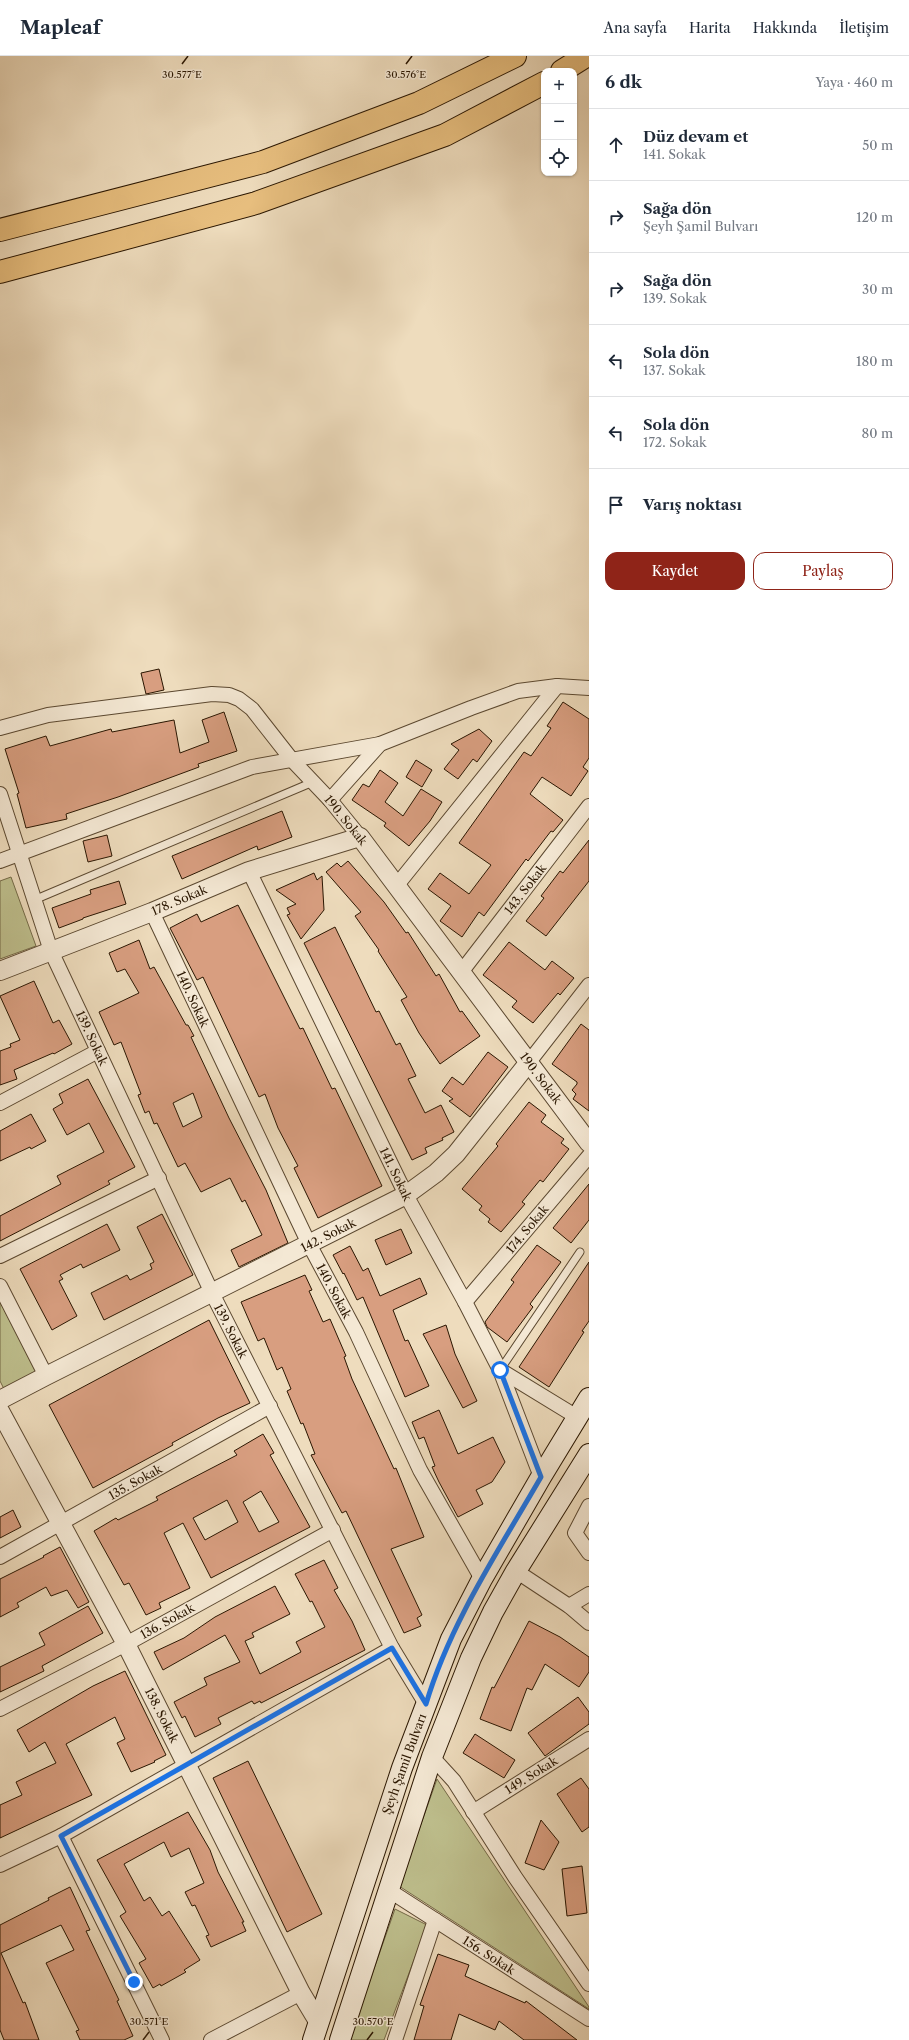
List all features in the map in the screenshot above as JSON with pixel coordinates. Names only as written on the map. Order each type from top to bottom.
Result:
[{"type":"highway","points":[[0,230],[263,162],[419,103],[515,56]]},
{"type":"highway","points":[[567,68],[586,56]]},
{"type":"highway","points":[[0,272],[256,203],[445,135],[541,85]]},
{"type":"main road","name":"Şeyh Şamil Bulvarı","points":[[316,2031],[379,1835],[451,1639],[482,1579],[589,1398]]},
{"type":"main road","name":"Şeyh Şamil Bulvarı","points":[[340,2040],[390,1891],[432,1757],[471,1658],[493,1612],[516,1571],[589,1454]]},
{"type":"street","points":[[0,861],[252,767],[380,744],[470,708],[518,691],[557,686],[589,688]]},
{"type":"street","points":[[397,885],[557,686]]},
{"type":"street","name":"190. Sokak","points":[[0,728],[48,715],[212,694],[229,695],[239,699],[252,709],[292,760],[330,800],[360,837],[462,971],[589,1143]]},
{"type":"street","points":[[330,800],[380,744]]},
{"type":"street","name":"139. Sokak","points":[[0,794],[18,854],[51,951],[212,1293],[392,1648],[426,1704]]},
{"type":"street","name":"143. Sokak","points":[[462,971],[589,806]]},
{"type":"street","name":"178. Sokak","points":[[0,971],[152,912],[249,871],[360,837]]},
{"type":"street","name":"141. Sokak","points":[[249,871],[406,1195],[465,1302],[500,1370],[541,1477]]},
{"type":"street","name":"140. Sokak","points":[[152,912],[309,1244],[356,1332],[420,1470],[482,1579]]},
{"type":"street","name":"142. Sokak","points":[[0,1400],[406,1195],[436,1173],[456,1154],[530,1062],[589,985]]},
{"type":"street","points":[[0,1103],[98,1050]]},
{"type":"street","name":"174. Sokak","points":[[465,1302],[589,1156]]},
{"type":"street","points":[[0,1256],[159,1178]]},
{"type":"street","points":[[0,1286],[46,1376]]},
{"type":"street","points":[[500,1370],[577,1417]]},
{"type":"street","name":"135. Sokak","points":[[0,1557],[270,1406]]},
{"type":"street","name":"138. Sokak","points":[[0,1411],[126,1644],[302,1994],[316,2031]]},
{"type":"street","points":[[589,1506],[575,1533],[589,1553]]},
{"type":"street","name":"136. Sokak","points":[[0,1709],[126,1644],[333,1530]]},
{"type":"street","points":[[516,1571],[569,1606],[589,1623]]},
{"type":"street","points":[[569,1606],[589,1594]]},
{"type":"street","points":[[0,1865],[61,1836],[392,1648]]},
{"type":"street","name":"149. Sokak","points":[[473,1812],[587,1745]]},
{"type":"street","points":[[432,1757],[454,1781],[515,1877],[589,1984]]},
{"type":"street","points":[[61,1836],[162,2040]]},
{"type":"street","name":"156. Sokak","points":[[390,1891],[589,2018]]},
{"type":"street","points":[[395,2040],[435,1920]]},
{"type":"street","points":[[211,2040],[302,1994]]},
{"type":"lane","points":[[34,900],[313,782]]},
{"type":"lane","points":[[500,1370],[580,1252]]},
{"type":"green space","points":[[11,877],[36,946],[0,959],[0,881]]},
{"type":"green space","points":[[0,1302],[37,1371],[4,1389],[0,1381]]},
{"type":"green space","points":[[437,1779],[589,2007],[589,2009],[399,1886]]},
{"type":"green space","points":[[395,1909],[427,1925],[384,2040],[349,2040]]},
{"type":"building","points":[[159,669],[164,690],[146,694],[141,673]]},
{"type":"building","points":[[563,702],[589,719],[589,758],[583,767],[588,771],[571,796],[542,777],[530,794],[563,820],[553,832],[551,831],[528,861],[526,859],[484,916],[479,912],[462,937],[440,921],[451,906],[428,889],[440,873],[469,894],[491,865],[459,843],[524,752],[531,756],[551,728],[547,726]]},
{"type":"building","points":[[224,712],[237,751],[198,764],[199,767],[118,797],[66,814],[67,819],[26,828],[17,794],[19,793],[5,749],[46,736],[50,746],[111,729],[112,732],[174,720],[180,753],[209,742],[202,720]]},
{"type":"building","points":[[479,729],[492,741],[477,762],[473,759],[458,779],[444,769],[459,750],[451,744]]},
{"type":"building","points":[[416,760],[432,770],[422,787],[406,777]]},
{"type":"building","points":[[380,770],[398,783],[385,802],[403,816],[421,789],[442,802],[430,821],[409,846],[384,826],[386,823],[352,800],[363,784],[369,787]]},
{"type":"building","points":[[282,811],[292,837],[258,850],[257,846],[182,879],[172,856]]},
{"type":"building","points":[[107,835],[112,856],[88,862],[83,841]]},
{"type":"building","points":[[589,840],[589,881],[546,936],[526,921],[544,898],[541,896],[560,871],[563,873]]},
{"type":"building","points":[[348,861],[384,902],[406,933],[408,932],[436,976],[439,974],[460,1012],[462,1011],[480,1036],[440,1064],[419,1033],[401,1000],[407,997],[378,951],[379,950],[355,916],[361,912],[326,872],[337,863],[341,867]]},
{"type":"building","points":[[314,873],[317,880],[322,876],[324,910],[301,939],[287,915],[290,914],[287,908],[296,904],[276,890]]},
{"type":"building","points":[[119,881],[126,904],[83,918],[59,928],[52,908],[91,894],[90,890]]},
{"type":"building","points":[[238,905],[300,1029],[303,1028],[332,1089],[335,1088],[382,1186],[318,1218],[294,1168],[298,1166],[278,1128],[265,1094],[259,1097],[203,977],[197,980],[170,928],[197,914],[201,922]]},
{"type":"building","points":[[335,927],[376,1012],[379,1011],[396,1045],[400,1043],[416,1076],[408,1079],[425,1113],[441,1105],[454,1132],[442,1138],[443,1140],[425,1148],[427,1153],[412,1160],[304,943]]},
{"type":"building","points":[[139,940],[150,969],[154,967],[186,1025],[188,1025],[194,1036],[191,1037],[229,1118],[266,1190],[288,1243],[239,1267],[231,1250],[262,1235],[245,1200],[242,1202],[230,1178],[201,1192],[185,1163],[178,1167],[157,1123],[154,1124],[149,1111],[145,1113],[138,1095],[141,1094],[121,1042],[114,1045],[99,1012],[139,993],[125,969],[117,972],[109,953]],"holes":[[[193,1093],[202,1117],[183,1127],[173,1103]]]},
{"type":"building","points":[[509,942],[545,970],[552,961],[574,978],[560,995],[558,993],[533,1023],[512,1007],[517,1001],[483,975]]},
{"type":"building","points":[[34,981],[53,1023],[59,1020],[72,1044],[54,1054],[53,1053],[14,1070],[17,1079],[0,1085],[0,1051],[11,1047],[10,1044],[20,1040],[0,996]]},
{"type":"building","points":[[581,1024],[589,1030],[589,1111],[573,1099],[576,1094],[572,1090],[577,1082],[552,1064]]},
{"type":"building","points":[[488,1052],[508,1067],[470,1117],[449,1101],[453,1099],[442,1091],[452,1077],[463,1085]]},
{"type":"building","points":[[88,1079],[135,1167],[108,1181],[110,1184],[0,1241],[0,1216],[61,1184],[57,1176],[104,1152],[89,1123],[67,1135],[53,1109],[63,1103],[59,1094]]},
{"type":"building","points":[[529,1102],[546,1115],[541,1122],[564,1139],[561,1143],[569,1149],[543,1182],[540,1180],[522,1202],[525,1204],[501,1232],[488,1222],[490,1219],[479,1210],[482,1206],[462,1189],[498,1146],[496,1144]]},
{"type":"building","points":[[31,1114],[46,1141],[31,1149],[30,1147],[0,1161],[0,1131]]},
{"type":"building","points":[[589,1184],[589,1220],[571,1243],[553,1228]]},
{"type":"building","points":[[162,1214],[193,1275],[104,1320],[91,1293],[127,1275],[130,1280],[152,1269],[150,1264],[154,1262],[137,1227]]},
{"type":"building","points":[[107,1224],[120,1250],[83,1268],[81,1264],[60,1275],[63,1279],[59,1281],[77,1316],[52,1330],[20,1269]]},
{"type":"building","points":[[401,1229],[412,1253],[386,1265],[375,1240]]},
{"type":"building","points":[[537,1245],[561,1262],[530,1304],[533,1307],[507,1342],[487,1327],[485,1322],[514,1282],[511,1280]]},
{"type":"building","points":[[350,1246],[363,1271],[368,1268],[380,1296],[420,1278],[427,1294],[393,1310],[405,1341],[408,1340],[429,1386],[405,1397],[363,1297],[357,1300],[344,1273],[343,1274],[333,1255]]},
{"type":"building","points":[[589,1262],[589,1321],[582,1331],[584,1332],[549,1387],[519,1367]]},
{"type":"building","points":[[305,1275],[312,1290],[309,1291],[323,1322],[330,1319],[346,1356],[344,1357],[352,1379],[394,1469],[396,1468],[424,1537],[391,1549],[422,1615],[417,1618],[421,1626],[404,1633],[346,1511],[342,1513],[311,1455],[315,1454],[303,1423],[301,1424],[287,1391],[291,1389],[282,1367],[277,1370],[264,1338],[258,1341],[241,1302]]},
{"type":"building","points":[[209,1320],[250,1403],[218,1418],[172,1443],[173,1445],[93,1488],[49,1405]]},
{"type":"building","points":[[446,1325],[455,1354],[477,1401],[463,1408],[423,1334]]},
{"type":"building","points":[[439,1410],[458,1454],[493,1437],[505,1462],[492,1482],[476,1490],[483,1504],[458,1517],[432,1467],[435,1466],[424,1437],[419,1439],[412,1422]]},
{"type":"building","points":[[263,1434],[274,1453],[270,1455],[310,1527],[211,1578],[183,1523],[164,1533],[190,1588],[159,1603],[161,1608],[146,1615],[129,1583],[124,1585],[94,1531],[116,1518],[118,1520],[158,1500],[156,1497],[237,1455],[234,1451]],"holes":[[[261,1491],[279,1522],[259,1532],[243,1502]],[[227,1500],[238,1522],[205,1540],[193,1518]]]},
{"type":"building","points":[[13,1510],[21,1527],[0,1538],[0,1517]]},
{"type":"building","points":[[60,1547],[89,1602],[78,1608],[67,1590],[51,1596],[46,1587],[17,1603],[19,1607],[0,1617],[0,1579],[44,1557],[43,1556]]},
{"type":"building","points":[[324,1560],[338,1588],[334,1590],[352,1621],[365,1650],[261,1703],[260,1701],[254,1704],[252,1701],[218,1718],[221,1724],[195,1737],[185,1716],[182,1718],[174,1702],[207,1685],[204,1678],[240,1662],[225,1635],[163,1670],[154,1652],[184,1638],[215,1617],[275,1586],[290,1614],[252,1633],[254,1637],[245,1641],[260,1674],[301,1652],[296,1642],[325,1627],[312,1601],[310,1602],[295,1574]]},
{"type":"building","points":[[88,1606],[103,1633],[42,1666],[44,1671],[0,1692],[0,1667],[45,1645],[39,1633]]},
{"type":"building","points":[[529,1621],[560,1637],[589,1657],[589,1672],[579,1687],[545,1664],[532,1690],[527,1688],[511,1731],[480,1719],[492,1687],[494,1688]]},
{"type":"building","points":[[125,1671],[166,1755],[154,1761],[155,1762],[131,1772],[117,1743],[125,1739],[115,1717],[66,1744],[92,1795],[0,1838],[0,1805],[22,1795],[16,1782],[56,1763],[45,1742],[29,1752],[17,1730],[93,1686]]},
{"type":"building","points":[[578,1697],[589,1712],[589,1724],[545,1756],[528,1733]]},
{"type":"building","points":[[475,1734],[515,1760],[504,1778],[463,1753]]},
{"type":"building","points":[[248,1761],[322,1914],[287,1932],[213,1778]]},
{"type":"building","points":[[581,1778],[589,1789],[589,1827],[582,1832],[557,1794]]},
{"type":"building","points":[[188,1812],[210,1850],[218,1872],[244,1922],[242,1922],[246,1931],[211,1947],[206,1936],[209,1935],[195,1905],[192,1906],[185,1892],[204,1883],[189,1848],[171,1857],[164,1842],[124,1864],[144,1901],[150,1897],[162,1916],[169,1911],[200,1960],[184,1970],[186,1972],[161,1986],[160,1984],[153,1988],[139,1963],[146,1959],[120,1916],[126,1912],[97,1860]]},
{"type":"building","points":[[541,1820],[559,1842],[544,1870],[525,1863]]},
{"type":"building","points":[[582,1866],[587,1913],[567,1916],[562,1869]]},
{"type":"building","points":[[70,1887],[90,1930],[86,1931],[119,2000],[117,2001],[133,2036],[124,2040],[80,2040],[76,2031],[79,2030],[46,1963],[74,1950],[61,1925],[1,1953],[23,2003],[25,2002],[39,2040],[4,2040],[0,2030],[0,1925],[49,1900],[48,1898]]},
{"type":"building","points":[[438,1954],[469,1965],[465,1976],[525,2003],[526,2001],[577,2040],[524,2040],[499,2021],[495,2030],[459,2014],[451,2040],[414,2040],[424,2006],[420,2005]]},
{"type":"route","points":[[134,1982],[61,1836],[392,1648],[426,1704],[430,1689],[451,1639],[482,1579],[541,1477],[500,1370]]}]
